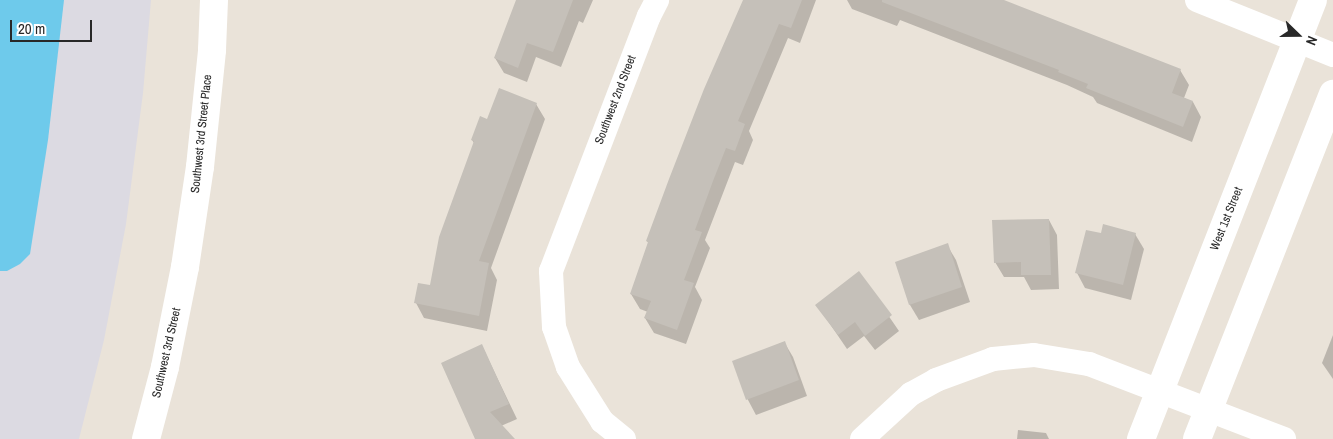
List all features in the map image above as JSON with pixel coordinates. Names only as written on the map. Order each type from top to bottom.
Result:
[{"type":"main road","name":"Southwest 3rd Street Place","points":[[185,267],[200,166],[212,50],[214,0]]},
{"type":"main road","name":"West 1st Street","points":[[1141,439],[1313,0]]},
{"type":"main road","points":[[1197,439],[1333,94]]},
{"type":"main road","name":"Southwest 3rd Street","points":[[146,439],[165,367],[185,267]]},
{"type":"street","name":"Southwest 2nd Street","points":[[624,439],[602,421],[568,367],[554,327],[551,271],[649,16],[657,0]]},
{"type":"street","points":[[1197,0],[1333,54]]},
{"type":"street","points":[[862,439],[911,394],[936,380],[993,359],[1034,355],[1089,364],[1208,408],[1284,439]]},
{"type":"shaded area","points":[[0,0],[151,0],[143,93],[126,224],[104,340],[79,439],[0,439]]},
{"type":"water","points":[[0,0],[64,0],[48,140],[30,254],[20,264],[7,271],[0,271]]},
{"type":"building","points":[[516,0],[573,0],[553,52],[527,43],[518,68],[494,58]]},
{"type":"building","points":[[743,0],[802,0],[791,28],[779,24],[738,121],[745,124],[735,151],[726,148],[713,181],[695,230],[702,232],[684,280],[694,283],[677,330],[644,318],[651,301],[630,294],[648,242],[646,241],[669,179],[704,89]]},
{"type":"building","points":[[882,0],[1004,0],[1181,69],[1172,93],[1193,101],[1183,127],[1086,88],[1088,84],[1058,72],[1059,70],[882,2]]},
{"type":"building","points":[[499,88],[537,103],[479,261],[489,263],[479,316],[414,303],[418,283],[430,285],[439,237],[474,141],[471,140],[480,116],[487,119]]},
{"type":"building","points":[[1049,219],[1051,275],[1021,275],[1021,262],[994,263],[992,220]]},
{"type":"building","points":[[1103,224],[1136,233],[1123,285],[1075,273],[1086,230],[1101,233]]},
{"type":"building","points":[[948,243],[962,287],[909,305],[895,262]]},
{"type":"building","points":[[859,271],[892,315],[865,336],[855,322],[838,335],[815,305]]},
{"type":"building","points":[[785,341],[799,380],[746,400],[732,361]]},
{"type":"building","points":[[482,344],[509,404],[490,412],[515,439],[475,439],[441,363]]}]
